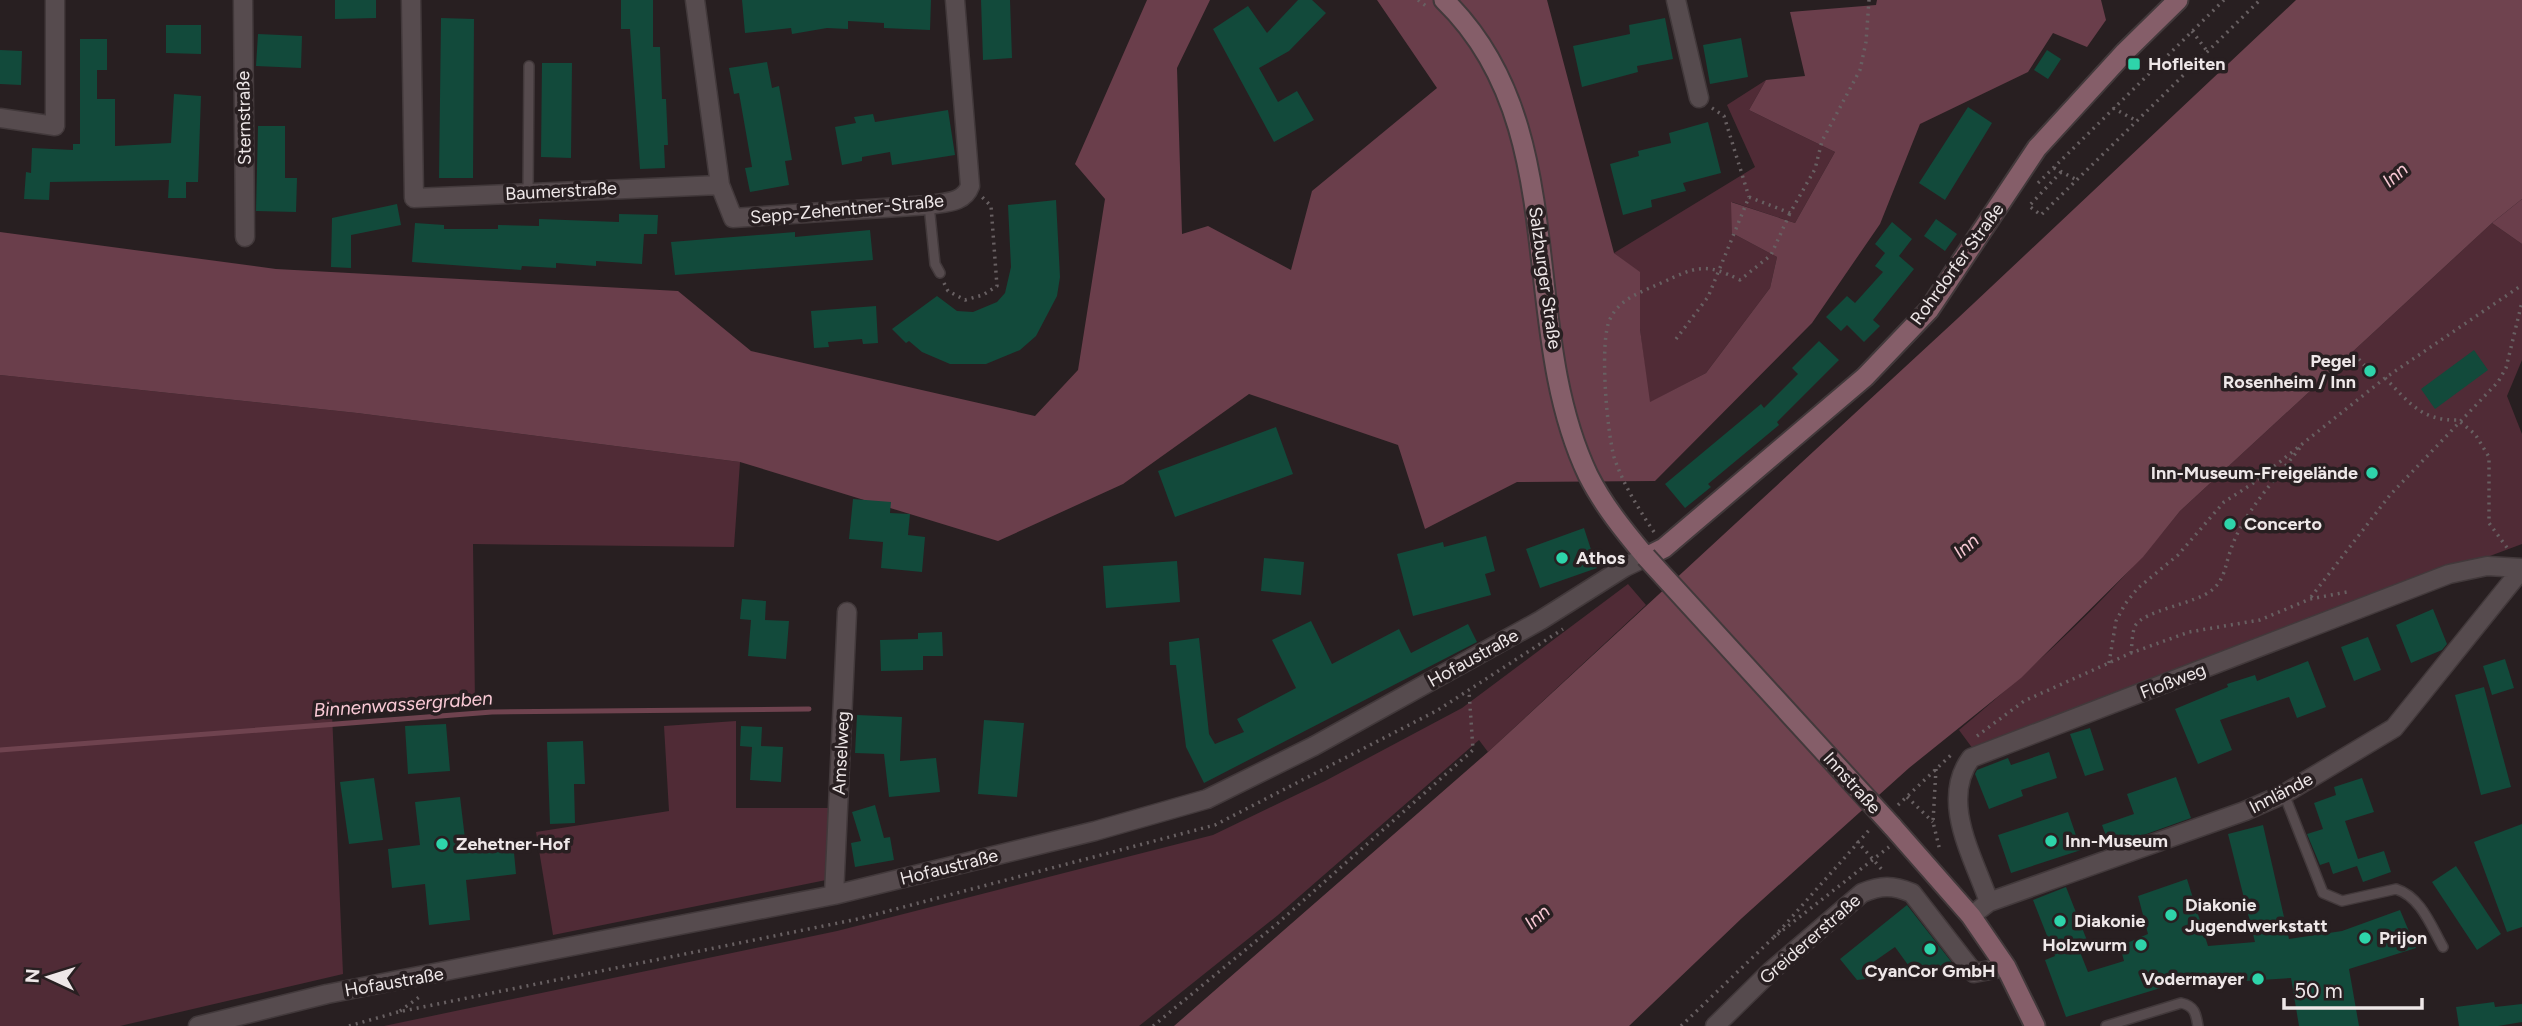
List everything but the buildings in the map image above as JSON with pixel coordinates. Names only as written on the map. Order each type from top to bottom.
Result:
[{"type":"main road","name":"Rohrdorfer Straße","points":[[1646,557],[1664,548],[1865,377],[1929,310],[2037,148],[2125,52],[2178,0]]},
{"type":"main road","name":"Salzburger Straße","points":[[1439,7],[1489,56],[1514,112],[1534,194],[1558,370],[1569,421],[1593,484],[1621,527],[1646,557]]},
{"type":"main road","name":"Innstraße","points":[[1646,557],[1971,916],[2006,967],[2035,1026]]},
{"type":"street","points":[[0,118],[55,126],[55,0]]},
{"type":"street","name":"Sternstraße","points":[[243,0],[245,237]]},
{"type":"street","name":"Baumerstraße","points":[[411,0],[414,198],[720,186]]},
{"type":"street","points":[[695,0],[720,186]]},
{"type":"street","points":[[955,0],[970,186]]},
{"type":"street","points":[[1676,0],[1699,98]]},
{"type":"street","name":"Sepp-Zehentner-Straße","points":[[720,186],[733,218],[929,205],[961,199],[970,186]]},
{"type":"street","name":"Hofaustraße","points":[[198,1026],[327,994],[834,895],[1095,831],[1207,799],[1350,726],[1541,620],[1625,567],[1646,557]]},
{"type":"street","name":"Innlände","points":[[1971,916],[1989,902],[2232,816],[2284,794],[2395,728],[2519,565]]},
{"type":"street","name":"Floßweg","points":[[1989,902],[1957,809],[1956,788],[1963,769],[1971,758],[2449,574],[2487,566],[2519,565]]},
{"type":"street","name":"Amselweg","points":[[834,895],[848,612]]},
{"type":"street","name":"Greidererstraße","points":[[1715,1026],[1771,971],[1852,902],[1880,886],[1899,887],[1912,893],[1974,973],[2006,967]]},
{"type":"lane","points":[[528,193],[529,65]]},
{"type":"lane","points":[[929,205],[935,264],[940,273]]},
{"type":"lane","points":[[2284,794],[2323,893],[2342,901],[2396,889],[2404,892],[2417,902],[2443,947]]},
{"type":"lane","points":[[2106,1026],[2181,1003],[2190,1005],[2196,1013],[2198,1026]]},
{"type":"path","points":[[1418,0],[1439,7]]},
{"type":"path","points":[[1664,548],[1631,498],[1614,455],[1604,372],[1609,320],[1623,301],[1696,267],[1717,268],[1741,280],[1771,254],[1815,169],[1822,141],[1860,70],[1866,42],[1869,0]]},
{"type":"path","points":[[2029,192],[2224,0]]},
{"type":"path","points":[[2062,172],[2029,206],[2041,215],[2260,0]]},
{"type":"path","points":[[2192,31],[2207,51]]},
{"type":"path","points":[[1676,339],[1703,305],[1749,197],[1724,116],[1699,98]]},
{"type":"path","points":[[2113,108],[2135,120]]},
{"type":"path","points":[[2054,168],[2077,180]]},
{"type":"path","points":[[940,273],[948,290],[965,300],[983,295],[997,286],[991,206],[970,186]]},
{"type":"path","points":[[1749,197],[1790,213]]},
{"type":"path","points":[[2109,663],[2116,621],[2138,587],[2178,555],[2224,502],[2385,378],[2522,285]]},
{"type":"path","points":[[1967,743],[2024,701],[2131,653],[2189,632],[2260,620],[2310,599],[2390,495],[2458,420],[2498,382],[2506,368],[2522,302]]},
{"type":"path","points":[[2354,354],[2366,367]]},
{"type":"path","points":[[2385,378],[2423,415],[2439,421],[2458,420],[2475,434],[2489,457],[2489,523],[2519,565]]},
{"type":"path","points":[[2131,653],[2135,626],[2142,619],[2181,605],[2213,589],[2227,570],[2230,552],[2242,528],[2306,441]]},
{"type":"path","points":[[1153,1026],[1278,923],[1473,750],[1469,691]]},
{"type":"path","points":[[1944,862],[1933,822],[1936,767],[1956,751]]},
{"type":"path","points":[[1907,796],[1933,822]]},
{"type":"path","points":[[1681,1026],[1774,937],[1873,860],[1857,841],[1774,937]]},
{"type":"shaded area","points":[[1147,0],[1210,0],[1177,68],[1182,234],[1208,226],[1291,270],[1312,191],[1437,88],[1377,0],[1547,0],[1614,253],[1640,272],[1640,329],[1650,402],[1706,373],[1770,288],[1777,257],[1732,233],[1731,202],[1795,223],[1835,152],[1749,110],[1766,80],[1805,76],[1790,12],[1876,5],[1877,0],[2101,0],[2106,20],[2087,47],[2053,33],[2028,72],[1920,124],[1880,224],[1812,323],[1655,481],[1517,482],[1425,529],[1398,445],[1249,394],[1123,484],[998,541],[740,462],[357,413],[0,375],[0,232],[276,269],[678,291],[751,351],[1035,416],[1078,370],[1105,199],[1075,164]]},
{"type":"shaded area","points":[[1766,80],[1749,110],[1835,152],[1795,223],[1732,202],[1732,233],[1777,257],[1770,288],[1706,373],[1649,403],[1640,329],[1640,273],[1614,253],[1755,167],[1727,105]]},
{"type":"shaded area","points":[[2522,199],[2522,244],[2492,223]]},
{"type":"shaded area","name":"Inn-Museum-Freigelände","points":[[2492,223],[2522,244],[2522,360],[2507,396],[2522,434],[2522,544],[1973,749],[1959,730],[2103,599],[2180,511]]},
{"type":"shaded area","points":[[0,375],[357,413],[740,462],[734,547],[473,544],[475,704],[332,713],[343,974],[120,1026],[0,1026]]},
{"type":"shaded area","points":[[1628,584],[1646,605],[1488,752],[1479,740],[1278,915],[1139,1026],[384,1026],[837,931],[1213,835],[1325,781],[1462,708]]},
{"type":"shaded area","points":[[736,721],[736,808],[831,808],[831,879],[553,935],[536,832],[669,811],[664,726]]},
{"type":"water","name":"Inn","points":[[2296,0],[2522,0],[2522,199],[2492,223],[2180,511],[2143,557],[2021,678],[1909,768],[1742,918],[1629,1026],[1174,1026],[1488,752],[1957,319]]},
{"type":"waterway","name":"Binnenwassergraben","points":[[0,750],[492,712],[809,709]]},
{"type":"place","name":"Hofleiten","points":[[2134,64]]},
{"type":"place","name":"Pegel Rosenheim / Inn","points":[[2370,371]]},
{"type":"place","name":"Inn-Museum-Freigelände","points":[[2372,473]]},
{"type":"place","name":"Concerto","points":[[2230,524]]},
{"type":"place","name":"Athos","points":[[1562,558]]},
{"type":"place","name":"Inn-Museum","points":[[2051,841]]},
{"type":"place","name":"Zehetner-Hof","points":[[442,844]]},
{"type":"place","name":"Diakonie Jugendwerkstatt","points":[[2171,915]]},
{"type":"place","name":"Diakonie","points":[[2060,921]]},
{"type":"place","name":"Prijon","points":[[2365,938]]},
{"type":"place","name":"Holzwurm","points":[[2141,945]]},
{"type":"place","name":"CyanCor GmbH","points":[[1930,949]]},
{"type":"place","name":"Vodermayer","points":[[2258,979]]}]
